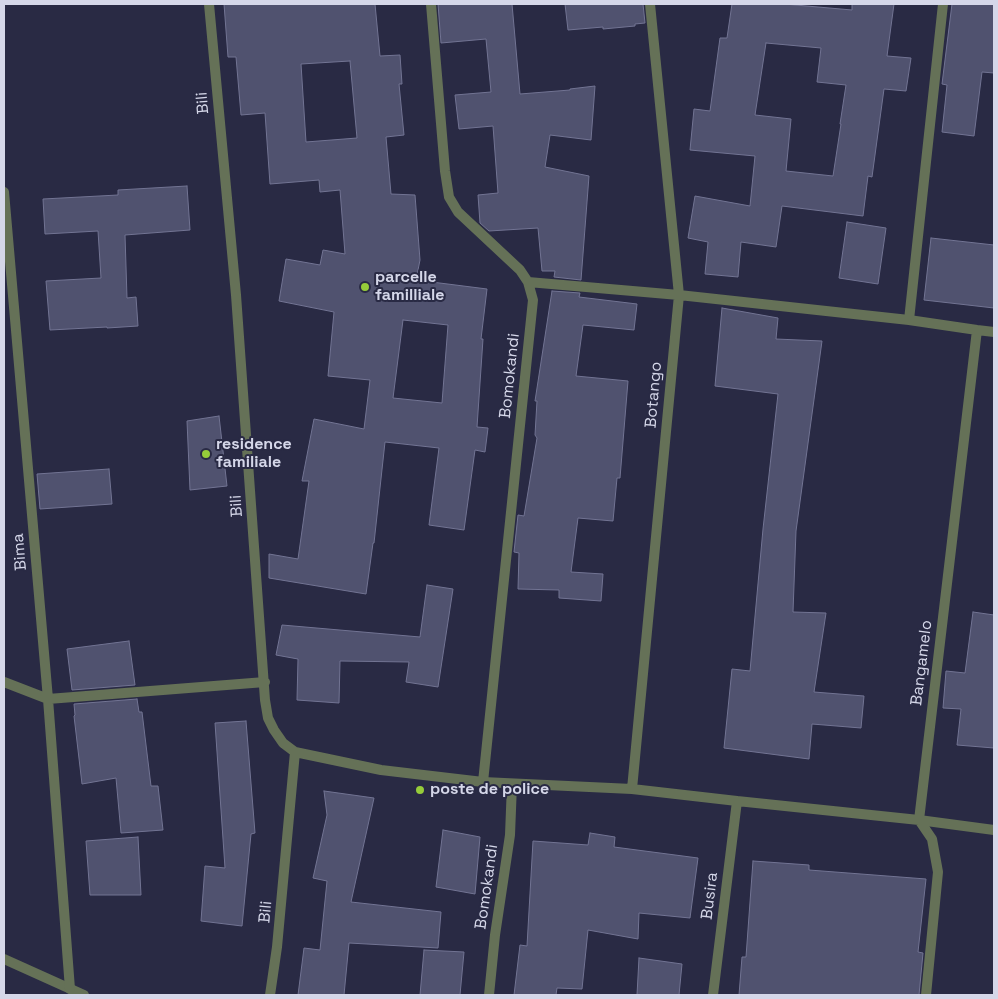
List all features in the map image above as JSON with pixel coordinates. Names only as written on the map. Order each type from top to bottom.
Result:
[{"type":"street","name":"Bili","points":[[209,4],[236,295],[265,700],[268,718],[274,730],[283,743],[295,752],[277,947],[270,995]]},
{"type":"street","name":"Bomokandi","points":[[431,4],[445,172],[449,197],[458,212],[520,270],[528,282],[533,300],[483,782]]},
{"type":"street","name":"Botango","points":[[632,789],[679,295],[650,4]]},
{"type":"street","points":[[909,320],[943,4]]},
{"type":"street","name":"Bima","points":[[4,192],[48,700],[70,989]]},
{"type":"street","points":[[528,282],[679,295],[909,320],[994,332]]},
{"type":"street","name":"Bangamelo","points":[[919,820],[977,330]]},
{"type":"street","points":[[4,682],[48,700],[265,682]]},
{"type":"street","points":[[295,752],[381,770],[483,782],[632,789],[994,830]]},
{"type":"street","name":"Bomokandi","points":[[489,995],[495,935],[510,835],[512,784]]},
{"type":"street","name":"Busira","points":[[713,995],[736,801]]},
{"type":"street","points":[[919,820],[932,839],[938,872],[926,995]]},
{"type":"street","points":[[4,959],[84,995]]},
{"type":"building","points":[[224,4],[375,4],[380,56],[400,55],[402,84],[399,84],[404,135],[386,137],[391,194],[415,195],[420,260],[416,280],[487,289],[481,339],[483,339],[477,427],[488,428],[485,452],[475,450],[464,530],[429,525],[439,448],[385,442],[374,543],[366,594],[269,578],[269,554],[298,559],[309,481],[302,481],[314,419],[364,429],[370,380],[328,376],[334,312],[279,301],[286,259],[320,265],[323,250],[345,254],[340,190],[320,192],[319,180],[270,184],[265,113],[241,115],[236,57],[228,57]],"holes":[[[350,61],[357,138],[306,142],[301,64]],[[403,320],[448,325],[442,403],[393,398]]]},
{"type":"building","points":[[438,4],[512,4],[520,94],[595,86],[591,140],[550,135],[545,167],[589,176],[581,280],[554,277],[555,271],[542,271],[538,228],[489,231],[480,223],[478,195],[498,193],[493,126],[459,129],[455,95],[491,92],[486,39],[441,43]]},
{"type":"building","points":[[565,4],[643,4],[645,23],[635,24],[635,26],[603,29],[603,27],[568,30]]},
{"type":"building","points":[[732,4],[784,4],[852,10],[852,4],[894,4],[887,56],[911,58],[906,91],[884,89],[872,177],[868,176],[863,216],[782,206],[776,247],[741,242],[738,277],[705,274],[708,242],[688,238],[695,196],[750,206],[755,156],[690,150],[694,109],[710,111],[720,38],[727,38]],"holes":[[[766,43],[821,48],[817,82],[846,85],[833,176],[786,171],[791,119],[755,115]]]},
{"type":"building","points":[[952,4],[994,4],[994,73],[982,72],[974,136],[942,132],[947,85],[942,84]]},
{"type":"building","points":[[187,186],[190,230],[125,235],[127,298],[136,297],[138,326],[50,330],[46,281],[101,278],[98,231],[45,234],[43,199],[118,195],[118,190]]},
{"type":"building","points":[[847,222],[886,228],[878,284],[839,278]]},
{"type":"building","points":[[931,238],[994,245],[994,308],[924,300]]},
{"type":"building","points":[[552,291],[580,293],[579,297],[637,304],[634,330],[583,325],[576,376],[628,381],[620,478],[617,478],[613,521],[578,518],[571,572],[603,574],[601,601],[559,598],[559,590],[518,589],[519,553],[514,552],[518,515],[524,516],[537,438],[535,435],[537,401],[535,401]]},
{"type":"building","points":[[722,308],[778,318],[776,339],[822,341],[796,531],[793,612],[826,613],[814,692],[864,696],[861,728],[812,724],[809,759],[724,748],[732,669],[750,671],[778,394],[715,386]]},
{"type":"building","name":"residence familiale","points":[[219,416],[227,486],[190,490],[187,421]]},
{"type":"building","points":[[109,469],[112,504],[40,509],[37,474]]},
{"type":"building","points":[[427,585],[453,589],[438,687],[406,682],[409,662],[340,661],[339,703],[297,700],[298,659],[276,655],[282,625],[420,637]]},
{"type":"building","points":[[973,612],[994,615],[994,748],[957,745],[961,709],[943,708],[946,671],[965,673]]},
{"type":"building","points":[[129,641],[135,685],[72,690],[67,649]]},
{"type":"building","points":[[137,699],[139,712],[142,712],[151,786],[158,786],[163,830],[121,833],[116,778],[82,784],[74,704]]},
{"type":"building","points":[[246,721],[255,833],[251,834],[242,926],[201,921],[205,866],[225,868],[215,723]]},
{"type":"building","points":[[324,791],[374,798],[351,902],[441,912],[438,948],[349,943],[344,995],[298,995],[304,948],[320,950],[327,881],[313,878],[327,815]]},
{"type":"building","points":[[443,830],[480,837],[475,894],[436,887]]},
{"type":"building","points":[[590,833],[615,837],[614,847],[698,858],[690,918],[639,913],[638,939],[588,930],[582,989],[557,988],[556,995],[514,995],[520,945],[527,946],[533,841],[588,845]]},
{"type":"building","points":[[138,837],[141,895],[90,895],[86,841]]},
{"type":"building","points":[[753,861],[809,865],[809,870],[926,879],[918,952],[923,953],[919,995],[739,995],[742,957],[746,957]]},
{"type":"building","points":[[424,950],[464,952],[460,995],[420,995]]},
{"type":"building","points":[[639,958],[682,964],[679,995],[637,995]]},
{"type":"place","name":"parcelle familliale","points":[[365,287]]},
{"type":"place","name":"residence familiale","points":[[206,454]]},
{"type":"place","name":"poste de police","points":[[420,790]]}]
